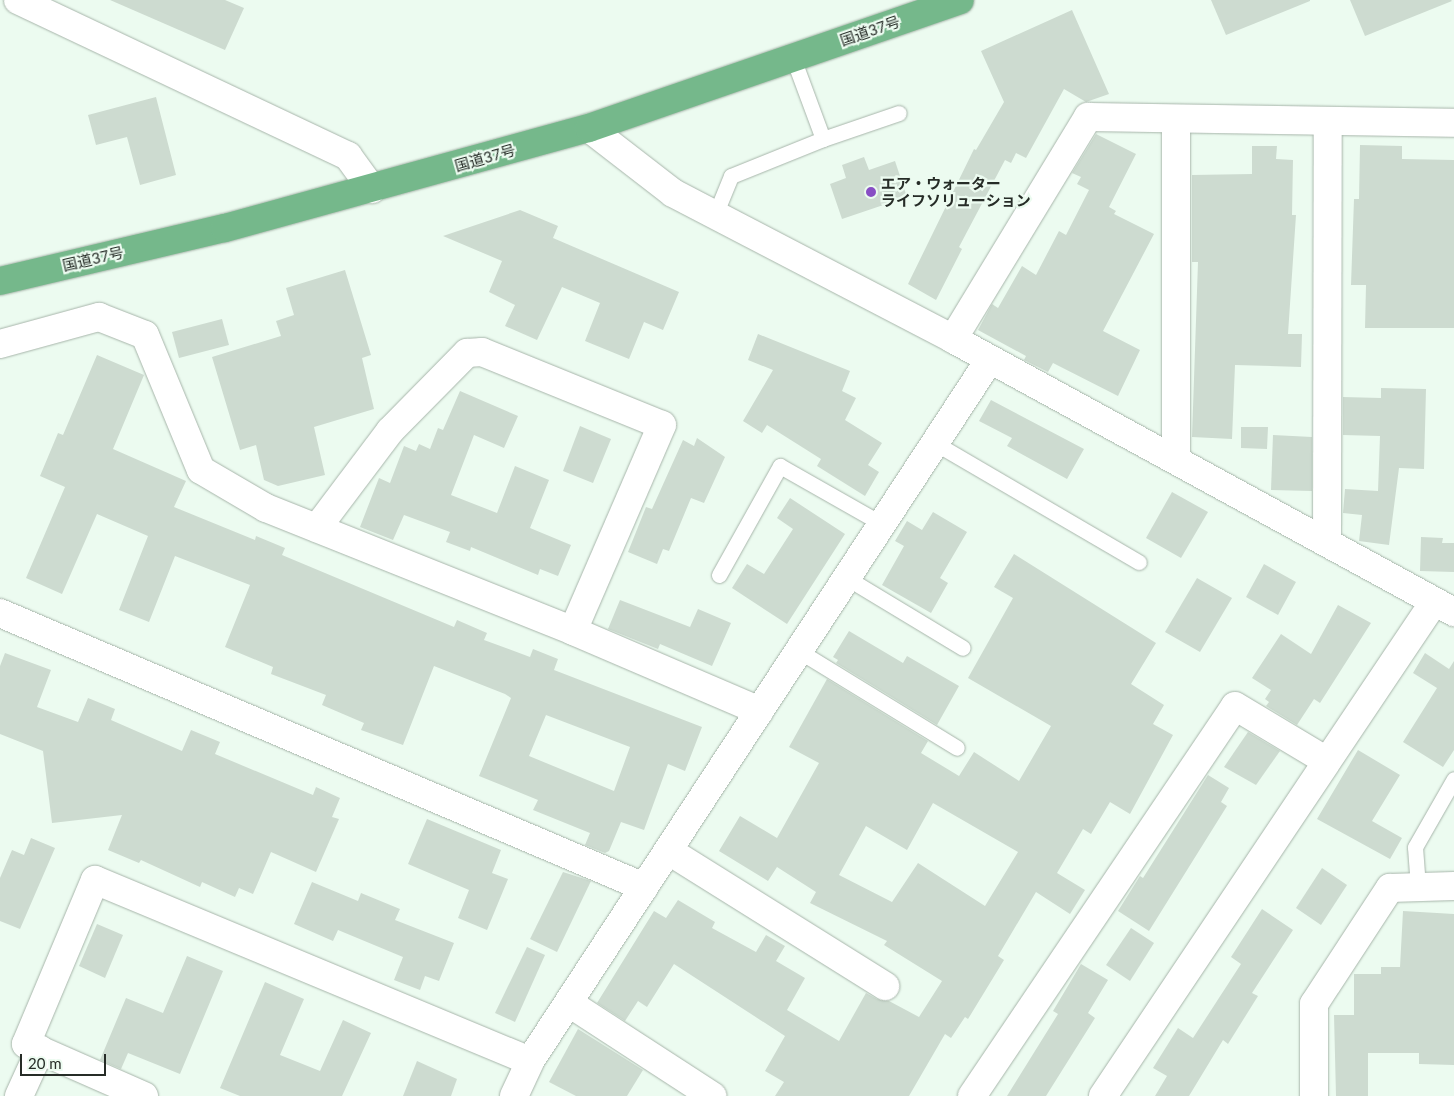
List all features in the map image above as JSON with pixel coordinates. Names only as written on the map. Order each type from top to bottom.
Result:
[{"type":"highway","name":"国道37号","points":[[0,281],[225,228],[589,128],[960,0]]},
{"type":"street","points":[[18,0],[348,156],[372,189]]},
{"type":"street","points":[[953,339],[1088,117],[1328,123],[1454,123]]},
{"type":"street","points":[[1176,120],[1176,460]]},
{"type":"street","points":[[1328,123],[1328,542]]},
{"type":"street","points":[[589,128],[673,194],[953,339],[1444,607],[1327,761],[1103,1096]]},
{"type":"street","points":[[0,344],[99,317],[145,335],[202,470],[266,508],[573,631],[760,711]]},
{"type":"street","points":[[317,528],[390,430],[467,354],[482,352],[662,425],[573,631]]},
{"type":"street","points":[[514,1096],[530,1061],[669,852],[990,359]]},
{"type":"street","points":[[0,613],[644,888]]},
{"type":"street","points":[[972,1096],[1235,706],[1327,761]]},
{"type":"street","points":[[669,852],[885,986]]},
{"type":"street","points":[[144,1096],[26,1044],[95,880],[530,1061]]},
{"type":"street","points":[[1314,1096],[1314,1004],[1390,888],[1454,886]]},
{"type":"street","points":[[568,1003],[712,1096]]},
{"type":"street","points":[[19,1096],[40,1050]]},
{"type":"lane","points":[[793,58],[823,139]]},
{"type":"lane","points":[[715,215],[731,176],[823,139],[899,113]]},
{"type":"lane","points":[[935,443],[1140,562]]},
{"type":"lane","points":[[719,575],[780,466],[882,524]]},
{"type":"lane","points":[[847,578],[963,648]]},
{"type":"lane","points":[[799,651],[957,748]]},
{"type":"lane","points":[[1418,887],[1415,847],[1454,779]]},
{"type":"building","points":[[110,0],[225,0],[244,8],[225,50]]},
{"type":"building","points":[[1211,0],[1310,0],[1310,1],[1226,35]]},
{"type":"building","points":[[1350,0],[1451,0],[1452,1],[1365,36]]},
{"type":"building","points":[[1072,10],[1109,94],[1086,102],[1064,89],[1026,158],[1016,153],[1011,163],[1005,160],[959,247],[962,249],[936,300],[908,284],[974,149],[976,150],[1004,102],[981,51]]},
{"type":"building","points":[[156,97],[176,175],[140,185],[127,137],[96,145],[88,115]]},
{"type":"building","points":[[1096,134],[1136,154],[1109,207],[1116,211],[1114,214],[1154,234],[1103,331],[1140,350],[1118,396],[1053,363],[1048,372],[1024,360],[1026,356],[978,330],[992,304],[998,308],[1022,266],[1036,275],[1059,231],[1066,235],[1089,190],[1077,184],[1081,177],[1072,173]]},
{"type":"building","points":[[1360,145],[1402,146],[1402,159],[1454,160],[1454,328],[1365,328],[1366,285],[1351,285],[1354,199],[1359,199]]},
{"type":"building","points":[[1252,146],[1277,146],[1276,159],[1293,160],[1292,215],[1296,215],[1288,334],[1302,334],[1301,367],[1235,365],[1232,439],[1192,437],[1198,262],[1192,262],[1192,175],[1252,174]]},
{"type":"building","points":[[864,157],[869,170],[895,161],[907,197],[842,219],[830,184],[846,178],[842,165]]},
{"type":"building","points":[[520,210],[558,226],[553,238],[679,292],[663,330],[644,322],[629,359],[585,341],[600,303],[562,287],[537,340],[505,326],[515,305],[489,292],[502,261],[443,236]]},
{"type":"building","points":[[345,270],[371,355],[362,358],[374,409],[314,427],[325,475],[278,486],[264,480],[256,445],[240,450],[212,357],[281,336],[276,321],[294,315],[286,288]]},
{"type":"building","points":[[222,319],[229,345],[179,358],[172,332]]},
{"type":"building","points":[[758,334],[850,371],[842,391],[856,398],[845,420],[882,443],[868,465],[879,472],[865,496],[817,466],[821,459],[767,425],[762,433],[743,421],[773,370],[748,360]]},
{"type":"building","points":[[97,355],[144,375],[113,449],[186,481],[174,507],[255,540],[256,536],[285,548],[282,555],[454,627],[457,620],[487,633],[484,640],[530,657],[533,649],[558,659],[554,670],[702,727],[685,771],[668,764],[644,830],[621,822],[609,851],[605,853],[585,845],[590,833],[533,810],[538,800],[479,776],[511,698],[505,694],[434,666],[403,745],[361,730],[364,723],[322,705],[326,695],[271,674],[273,667],[225,647],[250,585],[175,556],[149,622],[119,610],[148,536],[97,514],[62,594],[26,578],[65,487],[40,476],[58,433],[63,435]],"holes":[[[546,715],[630,747],[614,791],[529,756]]]},
{"type":"building","points":[[1381,388],[1426,389],[1424,469],[1399,468],[1389,545],[1359,541],[1362,515],[1343,513],[1345,489],[1378,491],[1380,436],[1343,435],[1343,397],[1381,398]]},
{"type":"building","points":[[460,391],[518,416],[504,448],[474,435],[451,495],[497,513],[515,466],[549,480],[530,528],[571,545],[558,576],[540,569],[538,575],[471,547],[470,551],[446,542],[450,532],[404,515],[393,540],[360,527],[379,478],[390,483],[404,446],[416,451],[419,444],[430,449],[438,428],[443,430]]},
{"type":"building","points":[[991,400],[1084,449],[1067,479],[1007,446],[1012,438],[979,421]]},
{"type":"building","points":[[580,426],[611,439],[593,483],[563,471]]},
{"type":"building","points":[[1241,427],[1268,427],[1267,449],[1241,448]]},
{"type":"building","points":[[1273,435],[1312,437],[1312,491],[1271,490]]},
{"type":"building","points":[[697,438],[725,457],[704,503],[691,498],[669,551],[663,549],[657,564],[628,552],[646,507],[652,509],[683,440],[694,446]]},
{"type":"building","points":[[1172,492],[1208,512],[1181,558],[1146,538]]},
{"type":"building","points":[[790,498],[845,534],[787,624],[732,588],[747,564],[764,574],[793,529],[777,518]]},
{"type":"building","points":[[933,512],[967,532],[940,578],[948,583],[931,613],[882,585],[904,546],[895,541],[907,521],[922,530]]},
{"type":"building","points":[[1421,537],[1443,538],[1442,543],[1454,543],[1454,572],[1420,571]]},
{"type":"building","points":[[1014,554],[1156,643],[1131,684],[1164,705],[1153,724],[1173,735],[1130,814],[1110,802],[1091,834],[1083,829],[1057,873],[1085,890],[1070,914],[1036,892],[998,956],[1004,960],[968,1019],[965,1017],[951,1038],[945,1034],[909,1096],[775,1096],[784,1082],[765,1071],[785,1036],[674,964],[647,1007],[638,1001],[625,1021],[597,1003],[654,911],[666,918],[678,900],[715,922],[712,928],[756,952],[766,935],[785,946],[776,961],[805,978],[787,1010],[839,1041],[866,993],[877,999],[889,1001],[919,1017],[942,981],[884,945],[887,941],[810,903],[816,892],[777,867],[768,881],[719,851],[740,816],[777,838],[819,763],[789,747],[827,679],[928,741],[921,753],[959,776],[974,752],[1019,781],[1051,726],[968,678],[1013,598],[994,587]],"holes":[[[933,803],[1018,852],[985,906],[918,863],[892,902],[839,875],[866,826],[907,850]]]},
{"type":"building","points":[[1264,564],[1296,582],[1278,615],[1246,597]]},
{"type":"building","points":[[1197,578],[1232,598],[1200,652],[1165,632]]},
{"type":"building","points":[[620,600],[690,627],[698,609],[731,623],[712,666],[660,644],[658,649],[608,629]]},
{"type":"building","points":[[1338,605],[1371,623],[1320,703],[1314,699],[1297,725],[1266,706],[1269,702],[1265,699],[1271,690],[1252,678],[1281,634],[1311,654]]},
{"type":"building","points":[[849,631],[903,663],[907,656],[959,686],[937,725],[836,663],[838,660],[833,657]]},
{"type":"building","points":[[5,653],[51,670],[37,707],[78,722],[88,698],[115,709],[111,720],[182,751],[191,730],[220,742],[215,754],[313,795],[316,787],[340,798],[332,817],[339,819],[316,872],[271,852],[253,894],[239,888],[235,897],[202,882],[200,887],[141,860],[139,863],[108,850],[122,815],[52,823],[43,751],[0,734],[0,666]]},
{"type":"building","points":[[1425,653],[1449,669],[1454,661],[1454,750],[1443,767],[1403,742],[1437,688],[1413,673]]},
{"type":"building","points":[[1248,732],[1280,751],[1256,785],[1224,767]]},
{"type":"building","points":[[1358,750],[1400,775],[1372,821],[1402,838],[1390,859],[1317,819]]},
{"type":"building","points":[[1208,775],[1229,788],[1221,802],[1227,806],[1149,931],[1118,911],[1140,876],[1143,878]]},
{"type":"building","points":[[427,819],[501,850],[492,873],[508,879],[487,930],[458,918],[469,890],[408,864]]},
{"type":"building","points":[[31,838],[55,848],[20,929],[0,921],[0,878],[12,850],[24,855]]},
{"type":"building","points":[[1322,868],[1347,885],[1321,925],[1296,908]]},
{"type":"building","points":[[563,872],[591,881],[557,952],[530,939]]},
{"type":"building","points":[[312,882],[358,901],[361,893],[400,909],[395,920],[454,943],[439,981],[425,976],[420,990],[394,980],[403,957],[338,930],[333,941],[294,924]]},
{"type":"building","points":[[1262,909],[1293,930],[1252,993],[1258,996],[1228,1044],[1223,1040],[1189,1096],[1155,1096],[1167,1076],[1153,1068],[1178,1028],[1193,1038],[1241,964],[1231,957]]},
{"type":"building","points":[[1403,911],[1454,914],[1454,1065],[1419,1064],[1419,1053],[1368,1053],[1368,1096],[1336,1096],[1334,1015],[1354,1015],[1354,974],[1381,974],[1381,967],[1400,967]]},
{"type":"building","points":[[97,924],[123,935],[105,978],[79,966]]},
{"type":"building","points":[[1131,928],[1154,943],[1130,981],[1106,965]]},
{"type":"building","points":[[527,947],[545,955],[515,1022],[495,1013]]},
{"type":"building","points":[[187,956],[223,971],[180,1074],[128,1053],[121,1069],[100,1060],[126,998],[163,1013]]},
{"type":"building","points":[[1081,964],[1108,980],[1088,1013],[1095,1018],[1046,1096],[1007,1096],[1058,1014],[1053,1011]]},
{"type":"building","points":[[265,982],[304,999],[280,1055],[320,1071],[343,1020],[371,1033],[342,1096],[240,1096],[220,1088]]},
{"type":"building","points":[[578,1029],[643,1070],[627,1096],[576,1096],[549,1082]]},
{"type":"building","points":[[417,1061],[457,1079],[451,1096],[403,1096]]},
{"type":"place","name":"エア・ウォーター ライフソリューション","points":[[871,192]]}]
